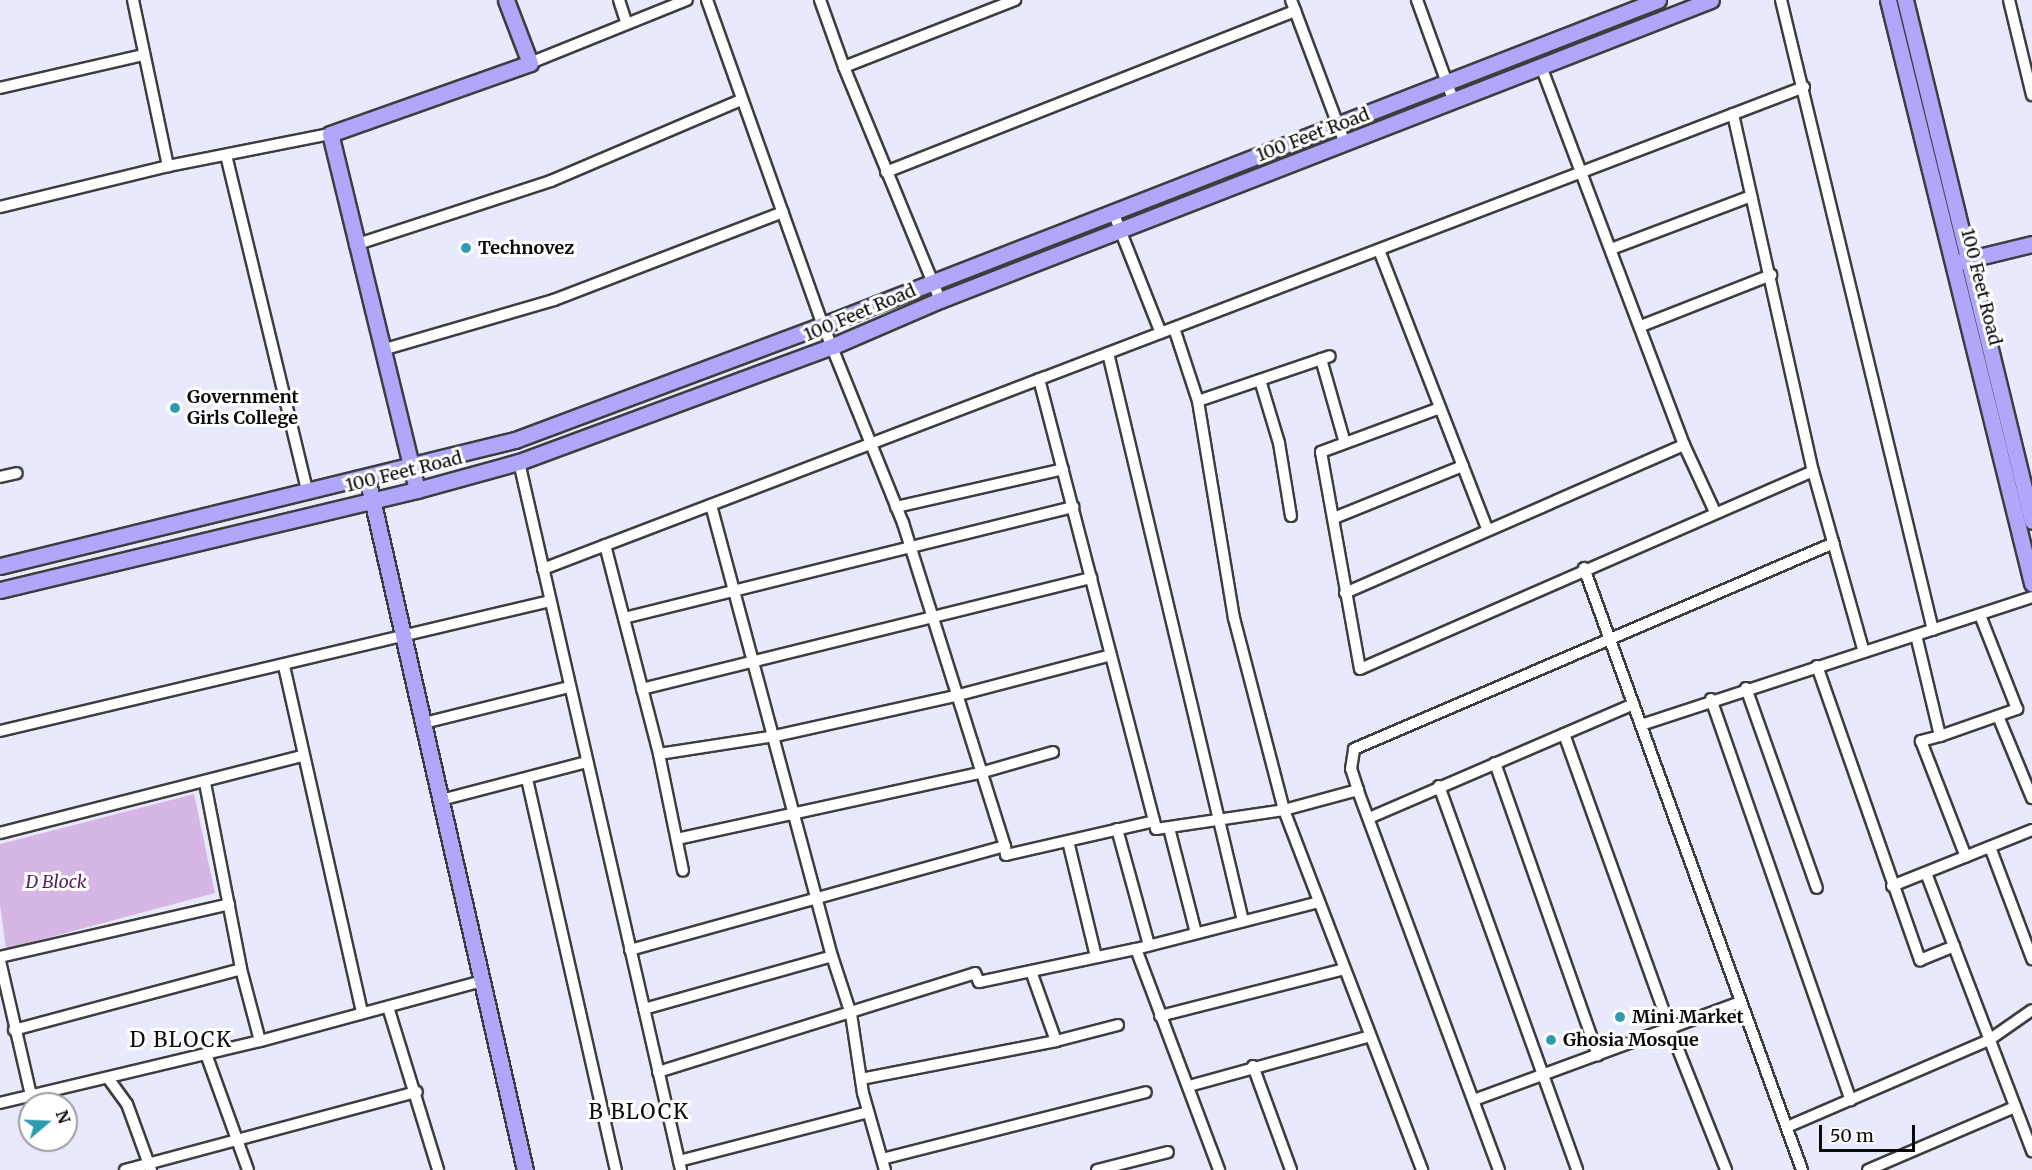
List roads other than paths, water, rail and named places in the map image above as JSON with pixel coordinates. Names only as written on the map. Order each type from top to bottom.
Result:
[{"type":"main road","points":[[417,490],[355,246],[330,134],[530,63],[506,0]]},
{"type":"main road","name":"100 Feet Road","points":[[0,566],[515,440],[823,325],[1337,122],[1659,0]]},
{"type":"main road","name":"100 Feet Road","points":[[0,590],[417,490],[519,462],[833,346],[940,300],[1542,69],[1711,0]]},
{"type":"main road","name":"100 Feet Road","points":[[1888,0],[1955,263],[2032,583]]},
{"type":"main road","name":"100 Feet Road","points":[[1905,0],[1971,259],[2032,521]]},
{"type":"main road","points":[[1955,263],[2032,244]]},
{"type":"main road","points":[[367,477],[525,1170]]},
{"type":"street","points":[[133,0],[168,166]]},
{"type":"street","points":[[619,0],[627,24]]},
{"type":"street","points":[[530,63],[687,0]]},
{"type":"street","points":[[707,0],[823,325],[911,548],[1006,855],[1154,821]]},
{"type":"street","points":[[820,0],[844,67],[940,300]]},
{"type":"street","points":[[844,67],[1015,0]]},
{"type":"street","points":[[1417,0],[1454,102]]},
{"type":"street","points":[[1781,0],[1804,87],[1933,630]]},
{"type":"street","points":[[2009,0],[2032,95]]},
{"type":"street","points":[[886,172],[1293,5],[1345,144]]},
{"type":"street","points":[[0,88],[143,55]]},
{"type":"street","points":[[1542,69],[1641,326],[1684,445],[1715,512]]},
{"type":"street","points":[[543,569],[1804,87]]},
{"type":"street","points":[[355,246],[551,181],[741,100]]},
{"type":"street","points":[[1733,114],[1771,275],[1813,471],[1864,651]]},
{"type":"street","points":[[0,207],[168,166],[330,134]]},
{"type":"street","points":[[226,155],[307,491]]},
{"type":"street","points":[[1611,249],[1751,196]]},
{"type":"street","points":[[382,350],[554,300],[783,212]]},
{"type":"street","points":[[1113,212],[1161,333]]},
{"type":"street","points":[[1379,250],[1487,528]]},
{"type":"street","points":[[1641,326],[1771,275]]},
{"type":"street","points":[[1174,328],[1198,401],[1234,618],[1284,810],[1422,1170]]},
{"type":"street","points":[[1108,353],[1243,921]]},
{"type":"street","points":[[1198,401],[1326,358],[1345,442]]},
{"type":"street","points":[[1039,380],[1156,829],[1284,810],[1358,790]]},
{"type":"street","points":[[1260,380],[1279,443],[1292,516]]},
{"type":"street","points":[[1440,408],[1321,452],[1360,669],[1584,568],[1813,471]]},
{"type":"street","points":[[1345,593],[1487,528],[1684,445]]},
{"type":"street","points":[[519,462],[680,1166],[868,1112]]},
{"type":"street","points":[[1334,518],[1463,466]]},
{"type":"street","points":[[896,507],[1063,469]]},
{"type":"street","points":[[0,477],[17,473]]},
{"type":"street","points":[[711,505],[775,736],[832,956],[851,1014],[868,1112],[884,1165],[1146,1092]]},
{"type":"street","points":[[624,618],[735,593],[1073,507]]},
{"type":"street","points":[[1499,1170],[1358,790],[1351,769],[1354,749],[1834,543]]},
{"type":"street","points":[[605,545],[658,754],[683,871]]},
{"type":"street","points":[[1584,568],[1802,1170]]},
{"type":"street","points":[[642,690],[1092,578]]},
{"type":"street","points":[[1641,725],[1711,699],[2032,597]]},
{"type":"street","points":[[0,731],[284,666],[550,601]]},
{"type":"street","points":[[1966,857],[1921,741],[2017,710],[1980,615]]},
{"type":"street","points":[[1916,635],[1940,736]]},
{"type":"street","points":[[658,754],[775,736],[955,696],[1112,655]]},
{"type":"street","points":[[284,666],[302,756],[362,1013]]},
{"type":"street","points":[[1817,666],[1892,886],[1920,960],[1954,946]]},
{"type":"street","points":[[424,723],[570,687]]},
{"type":"street","points":[[1746,688],[1817,888]]},
{"type":"street","points":[[1711,699],[1851,1100]]},
{"type":"street","points":[[1369,818],[1634,704]]},
{"type":"street","points":[[1998,716],[2032,798]]},
{"type":"street","points":[[1564,734],[1670,1029],[1726,1170]]},
{"type":"street","points":[[676,839],[980,772],[1053,752]]},
{"type":"street","points":[[0,833],[205,783],[302,756]]},
{"type":"street","points":[[441,800],[587,762]]},
{"type":"street","points":[[1494,763],[1598,1055]]},
{"type":"street","points":[[527,779],[616,1170]]},
{"type":"street","points":[[205,783],[241,969],[260,1041]]},
{"type":"street","points":[[1439,786],[1577,1170]]},
{"type":"street","points":[[1169,828],[1196,933]]},
{"type":"street","points":[[1117,830],[1149,945]]},
{"type":"street","points":[[1892,886],[2032,830]]},
{"type":"street","points":[[1068,841],[1096,957]]},
{"type":"street","points":[[630,950],[1005,846]]},
{"type":"street","points":[[1990,847],[2032,959]]},
{"type":"street","points":[[1926,873],[2032,1151]]},
{"type":"street","points":[[658,1072],[851,1014],[975,973],[979,982],[1136,949],[1319,902]]},
{"type":"street","points":[[30,1092],[14,1030],[0,959],[229,904]]},
{"type":"street","points":[[1136,949],[1219,1170]]},
{"type":"street","points":[[644,1010],[832,956]]},
{"type":"street","points":[[14,1030],[241,969]]},
{"type":"street","points":[[1160,1016],[1344,969]]},
{"type":"street","points":[[1031,971],[1056,1041]]},
{"type":"street","points":[[45,1092],[260,1041],[482,981]]},
{"type":"street","points":[[1474,1100],[1741,1002]]},
{"type":"street","points":[[388,1007],[417,1092],[438,1170]]},
{"type":"street","points":[[1787,1128],[1989,1040],[2032,1010]]},
{"type":"street","points":[[861,1079],[1056,1041],[1118,1025]]},
{"type":"street","points":[[1189,1086],[1253,1066],[1370,1036]]},
{"type":"street","points":[[206,1054],[248,1170]]},
{"type":"street","points":[[1253,1066],[1291,1170]]},
{"type":"street","points":[[108,1078],[127,1104],[151,1166]]},
{"type":"street","points":[[125,1170],[151,1166],[237,1137],[417,1092]]},
{"type":"street","points":[[0,1102],[18,1098]]},
{"type":"street","points":[[1868,1170],[2014,1107]]},
{"type":"street","points":[[1097,1170],[1168,1152]]},
{"type":"place","name":"Technovez","points":[[466,248]]},
{"type":"place","name":"Government Girls College","points":[[175,408]]},
{"type":"place","name":"Mini Market","points":[[1620,1017]]},
{"type":"place","name":"Ghosia Mosque","points":[[1551,1040]]},
{"type":"district","name":"D BLOCK","points":[[181,1040]]},
{"type":"district","name":"B BLOCK","points":[[639,1112]]},
{"type":"park label","name":"D Block","points":[[56,882]]}]
